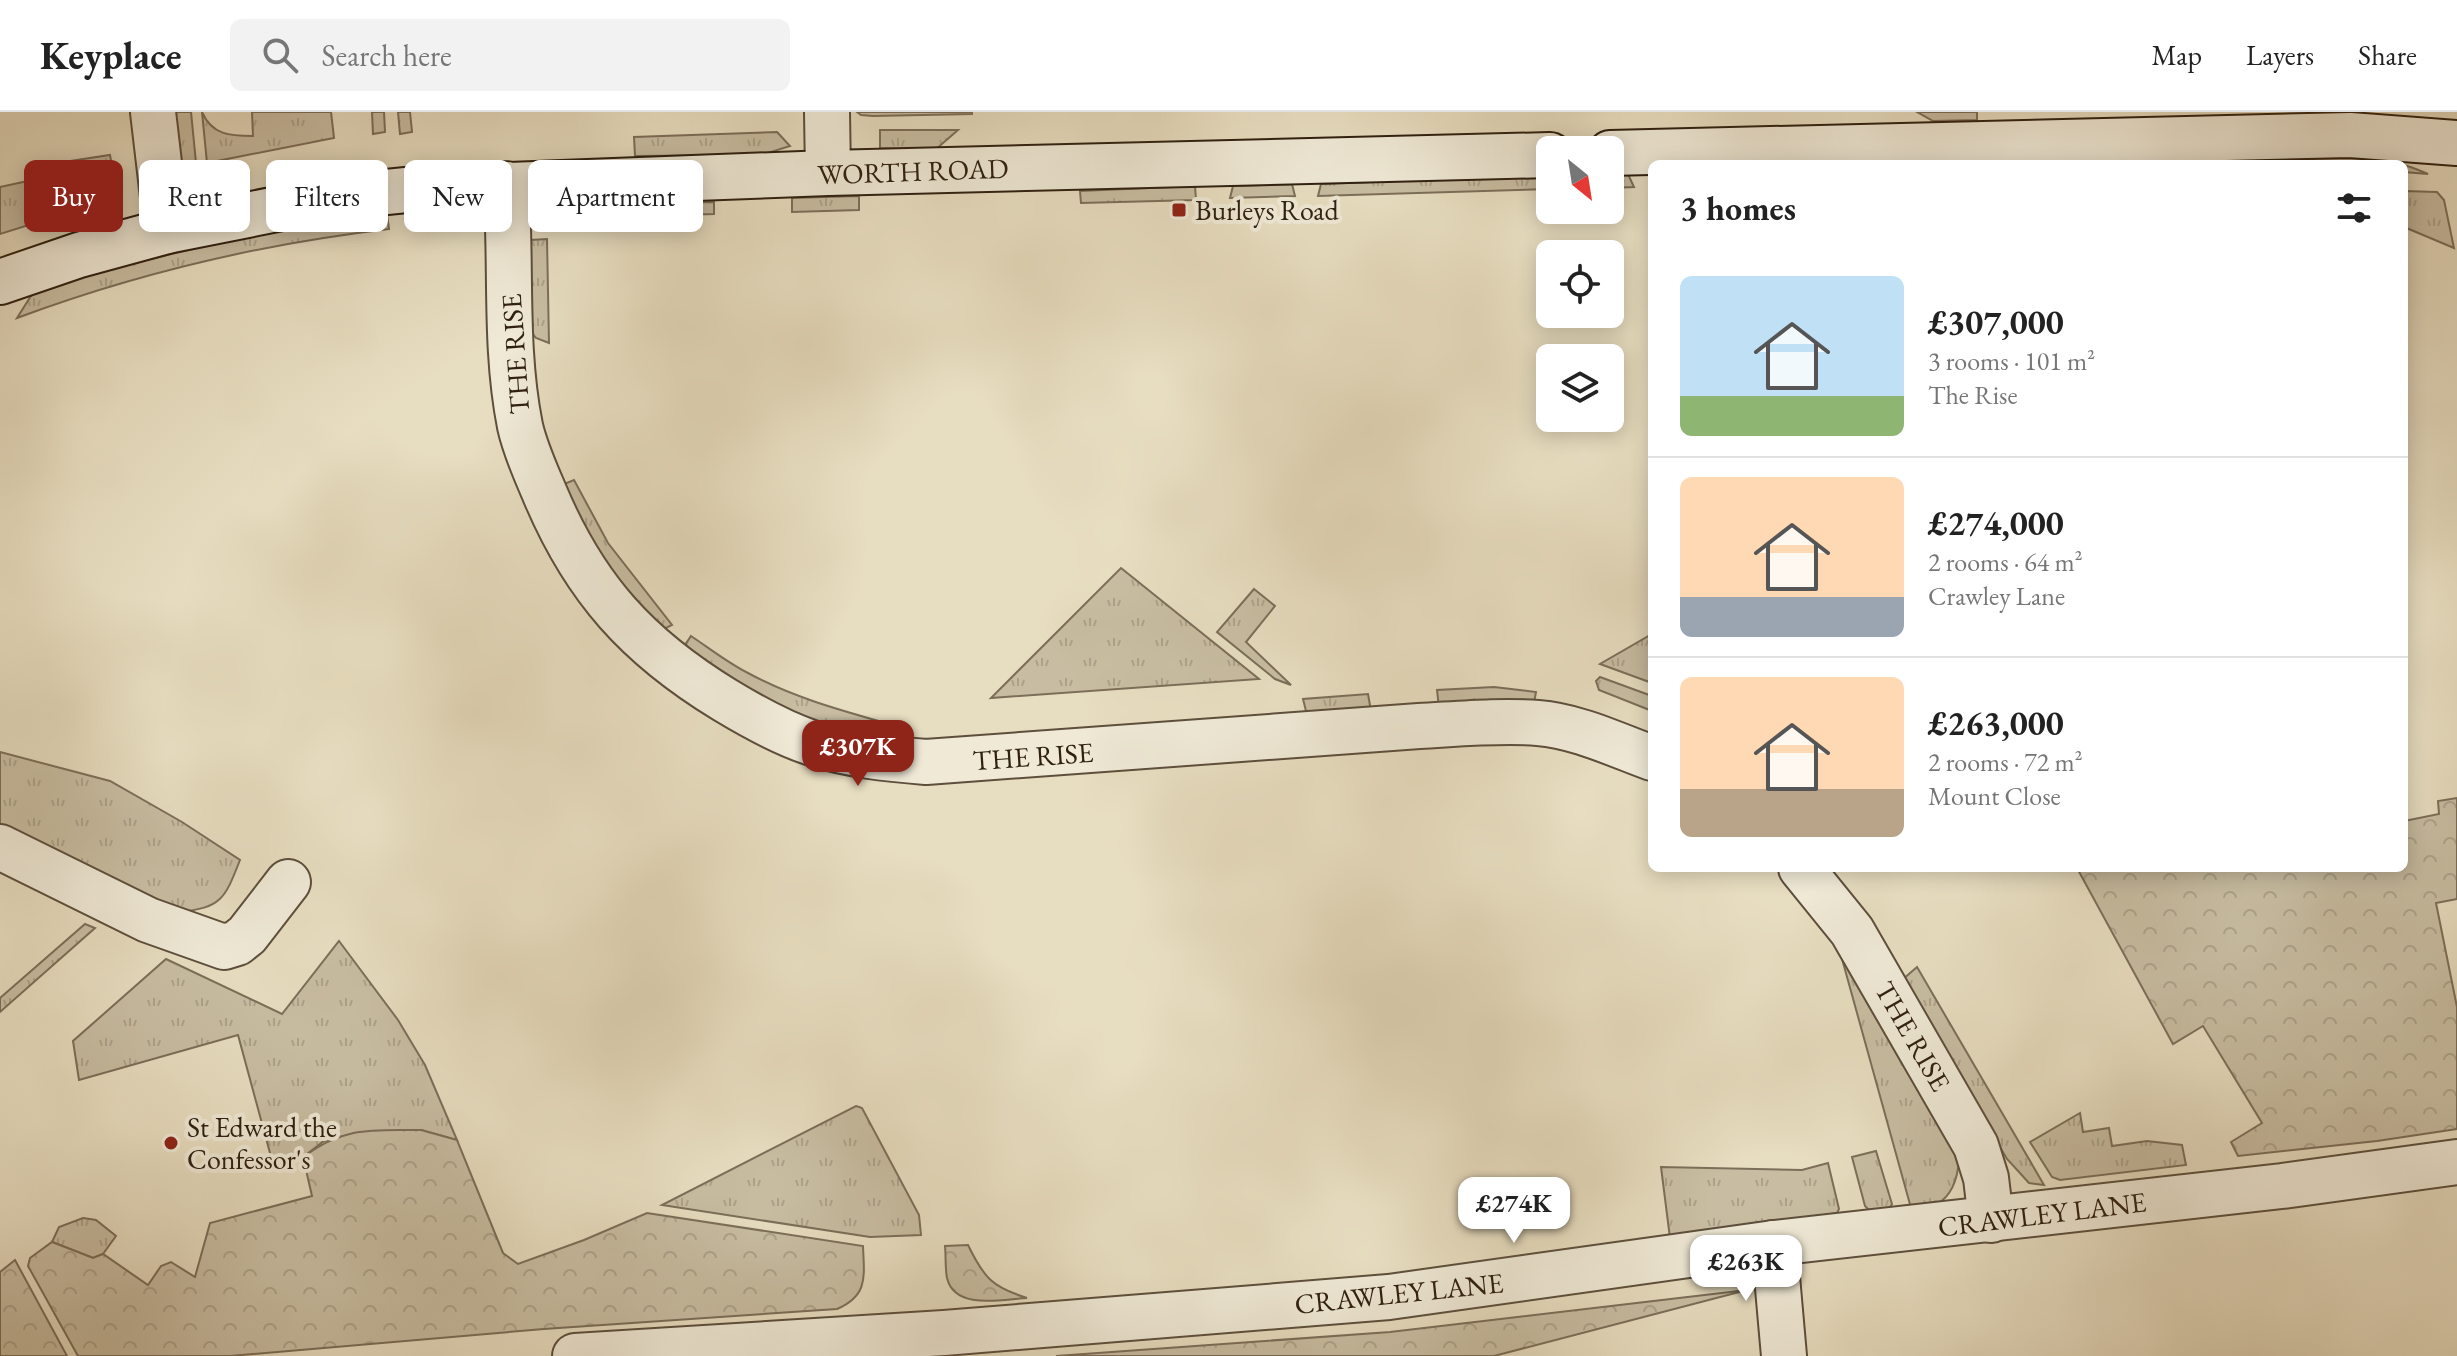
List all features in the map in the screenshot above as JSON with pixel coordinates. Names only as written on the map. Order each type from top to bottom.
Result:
[{"type":"street","points":[[153,112],[159,160]]},
{"type":"street","points":[[827,112],[828,173]]},
{"type":"street","points":[[1624,153],[2350,135],[2457,143]]},
{"type":"street","name":"WORTH ROAD","points":[[512,184],[1536,155]]},
{"type":"street","name":"WORTH ROAD","points":[[250,214],[337,197],[404,190]]},
{"type":"street","name":"WORTH ROAD","points":[[0,282],[79,255],[163,232]]},
{"type":"street","name":"THE RISE","points":[[509,232],[513,388],[521,430],[553,514],[593,582],[643,642],[708,689],[780,730],[850,753],[926,762],[1419,726],[1528,723],[1576,731],[1648,757]]},
{"type":"street","points":[[0,847],[136,915],[224,947],[237,943],[247,935],[288,882]]},
{"type":"street","name":"THE RISE","points":[[1804,872],[1852,931],[1976,1146],[1986,1178],[1991,1220]]},
{"type":"street","name":"CRAWLEY LANE","points":[[575,1356],[944,1333],[1389,1297],[1774,1243],[1991,1220],[2457,1162]]},
{"type":"street","points":[[1774,1243],[1784,1356]]},
{"type":"green space","points":[[172,112],[191,112],[196,160],[178,160]]},
{"type":"green space","points":[[202,112],[216,130],[253,136],[252,112],[331,112],[334,138],[222,160],[207,160]]},
{"type":"green space","points":[[372,112],[384,112],[385,132],[373,134]]},
{"type":"green space","points":[[398,112],[410,112],[412,132],[400,134]]},
{"type":"green space","points":[[857,112],[972,112],[972,114],[873,116]]},
{"type":"green space","points":[[1917,112],[1977,112],[1977,120],[1933,121]]},
{"type":"green space","points":[[880,130],[958,130],[935,150],[880,148]]},
{"type":"green space","points":[[777,132],[790,146],[761,155],[635,156],[634,137]]},
{"type":"green space","points":[[110,155],[111,160],[77,160]]},
{"type":"green space","points":[[2205,156],[2214,160],[2124,160]]},
{"type":"green space","points":[[2322,156],[2381,160],[2307,160]]},
{"type":"green space","points":[[2408,166],[2414,168],[2428,174],[2408,172]]},
{"type":"green space","points":[[1624,172],[1627,172],[1634,187],[1624,187]]},
{"type":"green space","points":[[1536,176],[1536,189],[1318,196],[1321,184]]},
{"type":"green space","points":[[24,182],[24,226],[0,234],[0,187]]},
{"type":"green space","points":[[1292,184],[1295,196],[1230,198],[1233,186]]},
{"type":"green space","points":[[1195,186],[1196,200],[1081,203],[1080,191]]},
{"type":"green space","points":[[2408,191],[2437,192],[2444,200],[2454,248],[2408,229]]},
{"type":"green space","points":[[859,196],[859,210],[792,212],[792,198]]},
{"type":"green space","points":[[703,202],[714,202],[714,214],[703,214]]},
{"type":"green space","points":[[269,232],[365,232],[200,262],[108,287],[17,318],[34,291],[76,277]]},
{"type":"green space","points":[[547,239],[549,343],[536,338],[530,331],[530,240]]},
{"type":"green space","points":[[574,480],[608,543],[672,625],[656,633],[621,594],[559,486]]},
{"type":"green space","points":[[1121,568],[1259,679],[991,698]]},
{"type":"green space","points":[[1254,589],[1275,606],[1246,642],[1291,685],[1275,679],[1217,632]]},
{"type":"green space","points":[[691,636],[741,669],[780,689],[882,722],[880,735],[871,740],[788,715],[681,651]]},
{"type":"green space","points":[[1648,636],[1648,682],[1600,664]]},
{"type":"green space","points":[[1600,677],[1648,695],[1648,709],[1599,690],[1596,681]]},
{"type":"green space","points":[[1494,687],[1536,692],[1533,708],[1439,708],[1437,690]]},
{"type":"green space","points":[[1368,694],[1371,711],[1314,718],[1306,711],[1303,699]]},
{"type":"green space","points":[[0,752],[110,781],[182,822],[240,860],[230,884],[213,904],[179,912],[0,826]]},
{"type":"green space","points":[[2457,798],[2457,899],[2436,903],[2457,1007],[2457,1129],[2238,1156],[2231,1142],[2262,1123],[2203,1026],[2173,1044],[2079,872],[2408,872],[2408,820],[2439,814],[2438,801]]},
{"type":"green space","points":[[85,924],[95,928],[0,1012],[0,998]]},
{"type":"green space","points":[[339,941],[398,1020],[425,1065],[457,1140],[421,1130],[324,1141],[303,1157],[273,1164],[238,1035],[79,1080],[73,1041],[166,959],[282,1014]]},
{"type":"green space","points":[[1839,948],[1959,1159],[1954,1184],[1937,1204],[1911,1208]]},
{"type":"green space","points":[[1917,967],[2044,1185],[2029,1183],[2007,1159],[1902,980]]},
{"type":"green space","points":[[856,1106],[862,1108],[919,1215],[921,1235],[870,1237],[662,1205]]},
{"type":"green space","points":[[2080,1113],[2083,1132],[2109,1128],[2112,1146],[2147,1141],[2182,1145],[2186,1165],[2060,1180],[2052,1177],[2030,1142]]},
{"type":"green space","points":[[421,1130],[457,1140],[503,1253],[518,1264],[647,1213],[863,1246],[860,1291],[837,1309],[544,1329],[230,1356],[78,1356],[28,1266],[30,1258],[52,1242],[93,1258],[103,1254],[148,1285],[161,1266],[171,1262],[195,1277],[210,1223],[312,1196],[303,1157],[318,1147],[359,1132]]},
{"type":"green space","points":[[1876,1151],[1892,1204],[1889,1209],[1870,1211],[1865,1206],[1852,1157]]},
{"type":"green space","points":[[1828,1163],[1839,1209],[1837,1213],[1670,1238],[1661,1167],[1802,1170]]},
{"type":"green space","points":[[83,1218],[96,1220],[116,1236],[103,1254],[93,1258],[52,1242],[59,1227]]},
{"type":"green space","points":[[968,1245],[990,1280],[1005,1290],[1027,1298],[981,1301],[960,1295],[952,1288],[946,1274],[945,1246]]},
{"type":"green space","points":[[15,1260],[67,1356],[0,1356],[0,1272]]},
{"type":"green space","points":[[1747,1290],[1494,1356],[1056,1356],[1390,1332]]},
{"type":"place","name":"Burleys Road","points":[[1179,210]]},
{"type":"place","name":"St Edward the Confessor's","points":[[171,1143]]}]
